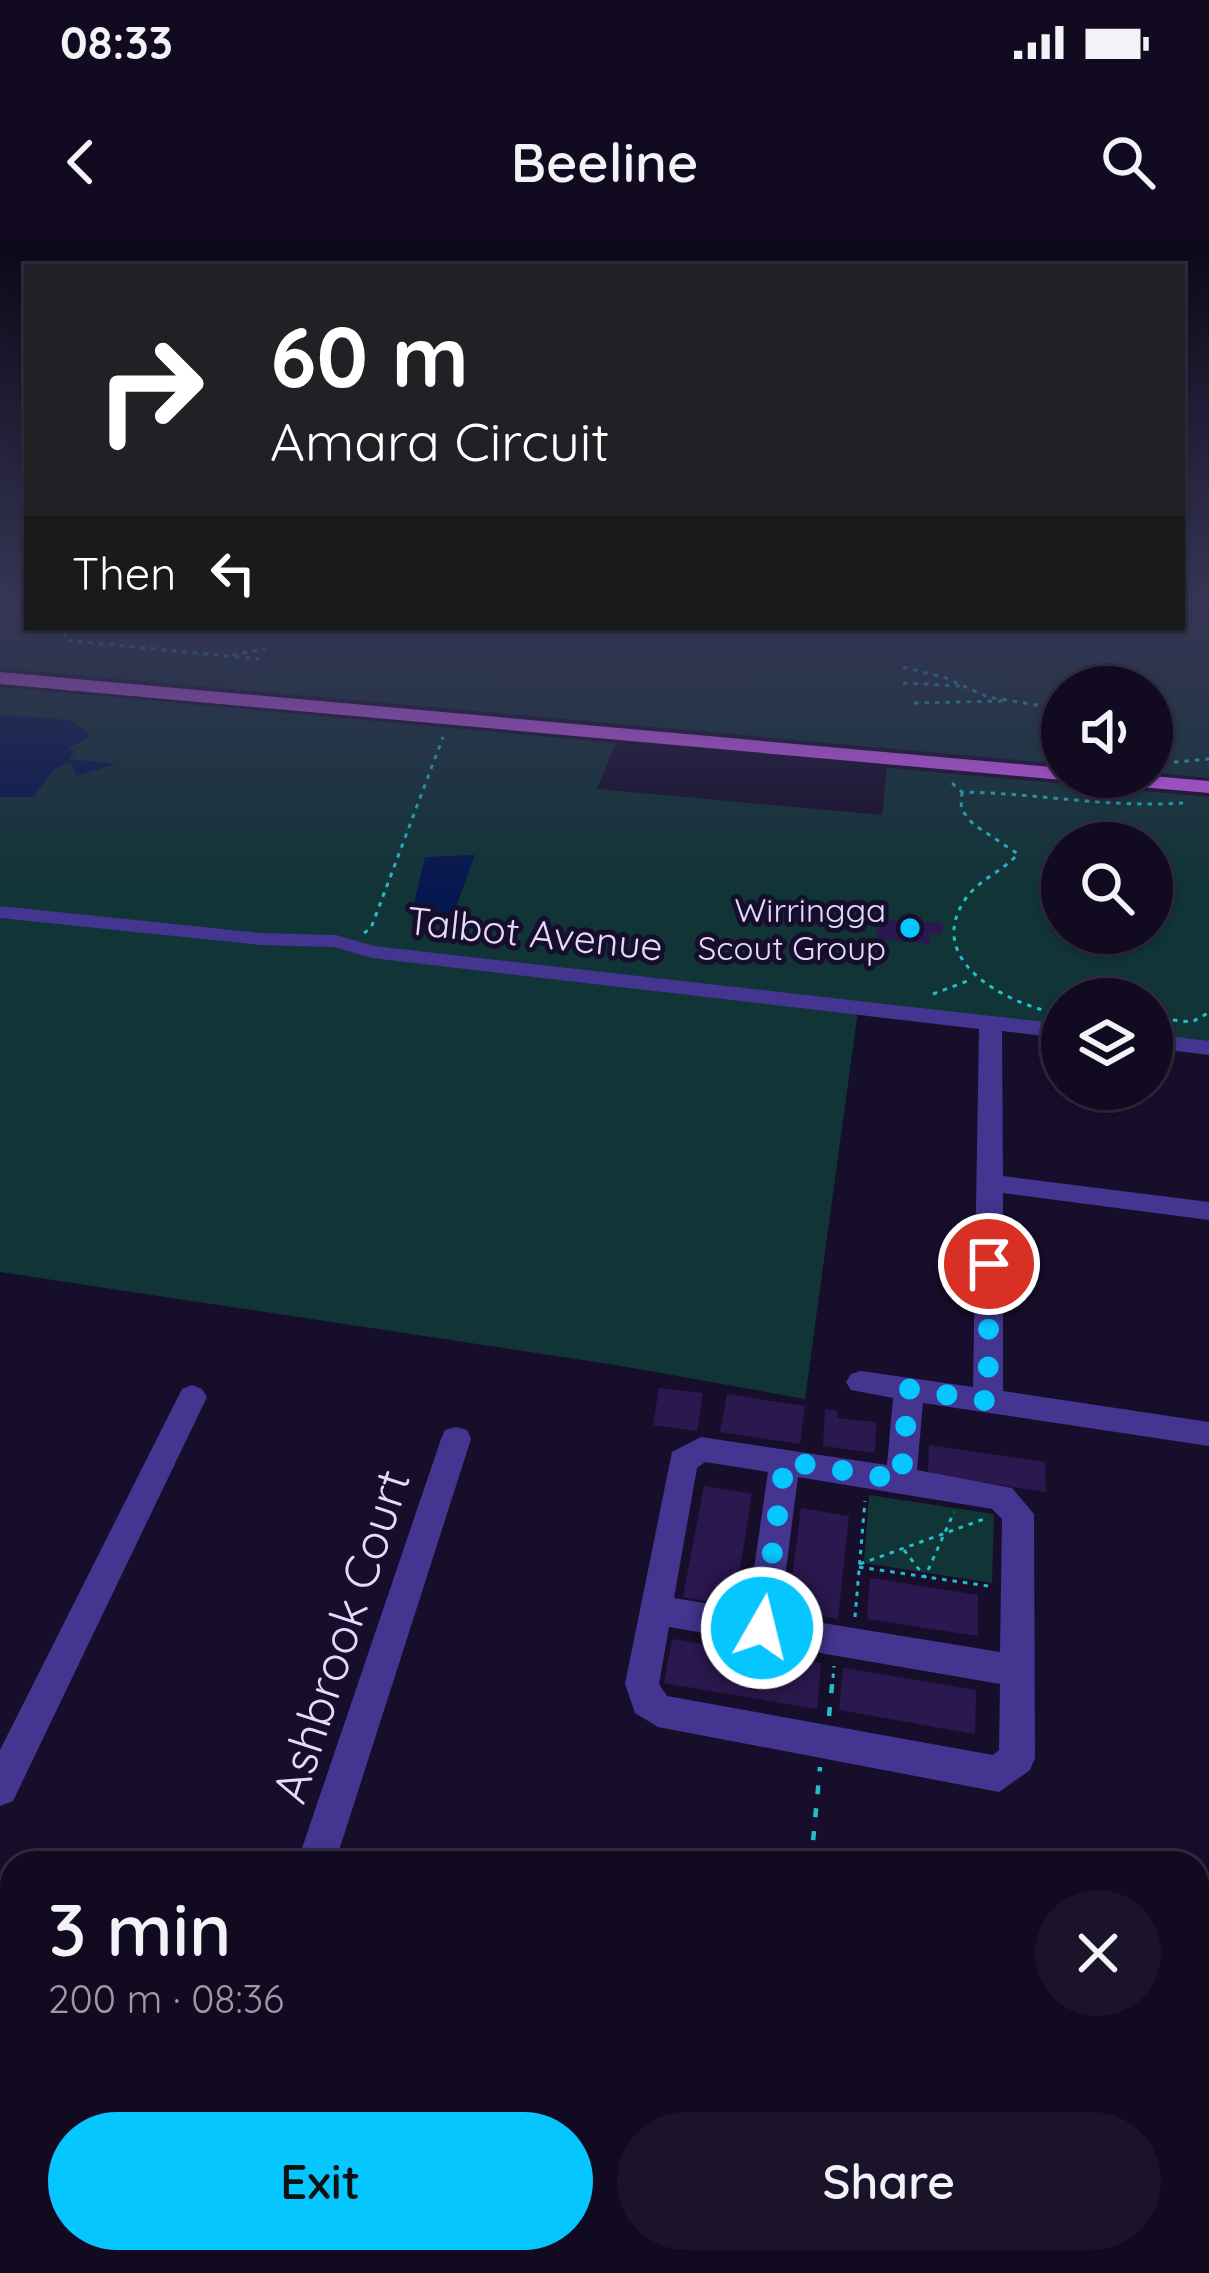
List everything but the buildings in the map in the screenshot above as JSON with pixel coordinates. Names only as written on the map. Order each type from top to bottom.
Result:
[{"type":"main road","points":[[280,703],[1041,772]]},
{"type":"main road","points":[[1173,790],[1204,795]]},
{"type":"street","name":"Talbot Avenue","points":[[0,913],[348,945],[372,952],[1041,1029]]},
{"type":"street","points":[[988,1401],[991,1023]]},
{"type":"street","points":[[1173,1044],[1209,1048]]},
{"type":"street","points":[[990,1183],[1209,1211]]},
{"type":"street","points":[[861,1382],[1209,1433]]},
{"type":"street","points":[[901,1480],[909,1389]]},
{"type":"street","points":[[0,1788],[192,1397]]},
{"type":"street","name":"Ashbrook Court","points":[[320,1851],[456,1438]]},
{"type":"street","points":[[700,1449],[785,1461],[1001,1497],[1013,1504],[1018,1514],[1017,1758],[999,1774],[658,1711],[647,1701],[642,1684],[683,1461],[700,1449]]},
{"type":"street","points":[[762,1628],[785,1461]]},
{"type":"street","points":[[656,1610],[1017,1671]]},
{"type":"path","points":[[914,703],[992,703]]},
{"type":"path","name":"Talbot Avenue","points":[[348,945],[371,928],[450,718]]},
{"type":"path","points":[[1173,762],[1209,759]]},
{"type":"path","points":[[951,764],[950,780],[962,792],[1120,807],[1204,795]]},
{"type":"path","points":[[962,792],[962,809],[974,824],[1018,854],[971,891],[958,908],[957,954],[973,979],[1041,1009]]},
{"type":"path","points":[[933,994],[973,979]]},
{"type":"path","points":[[1173,1020],[1192,1022],[1209,1014]]},
{"type":"path","points":[[812,1851],[825,1742],[860,1565],[865,1491]]},
{"type":"path","points":[[925,1577],[957,1505]]},
{"type":"path","points":[[860,1565],[997,1514]]},
{"type":"path","points":[[902,1548],[925,1577]]},
{"type":"path","points":[[860,1565],[1017,1591]]},
{"type":"green space","points":[[0,703],[175,703],[616,743],[597,789],[882,815],[887,768],[1041,782],[1041,798],[1209,797],[1209,1042],[1173,1038],[1173,978],[1041,978],[1041,1023],[859,1003],[805,1399],[616,1365],[0,1272]]},
{"type":"green space","points":[[386,703],[1041,703],[1041,762]]},
{"type":"green space","points":[[1173,703],[1209,703],[1209,778],[1173,774]]},
{"type":"green space","points":[[869,1495],[994,1514],[992,1583],[864,1563]]},
{"type":"shaded area","points":[[0,715],[70,720],[91,736],[69,748],[74,752],[68,759],[116,764],[76,776],[71,763],[64,764],[33,797],[0,797]]},
{"type":"shaded area","points":[[475,855],[451,920],[411,917],[425,857]]},
{"type":"place","name":"Wirringga Scout Group","points":[[910,928]]},
{"type":"route","points":[[762,1628],[785,1461],[901,1480],[909,1389],[988,1401],[989,1264]]}]
